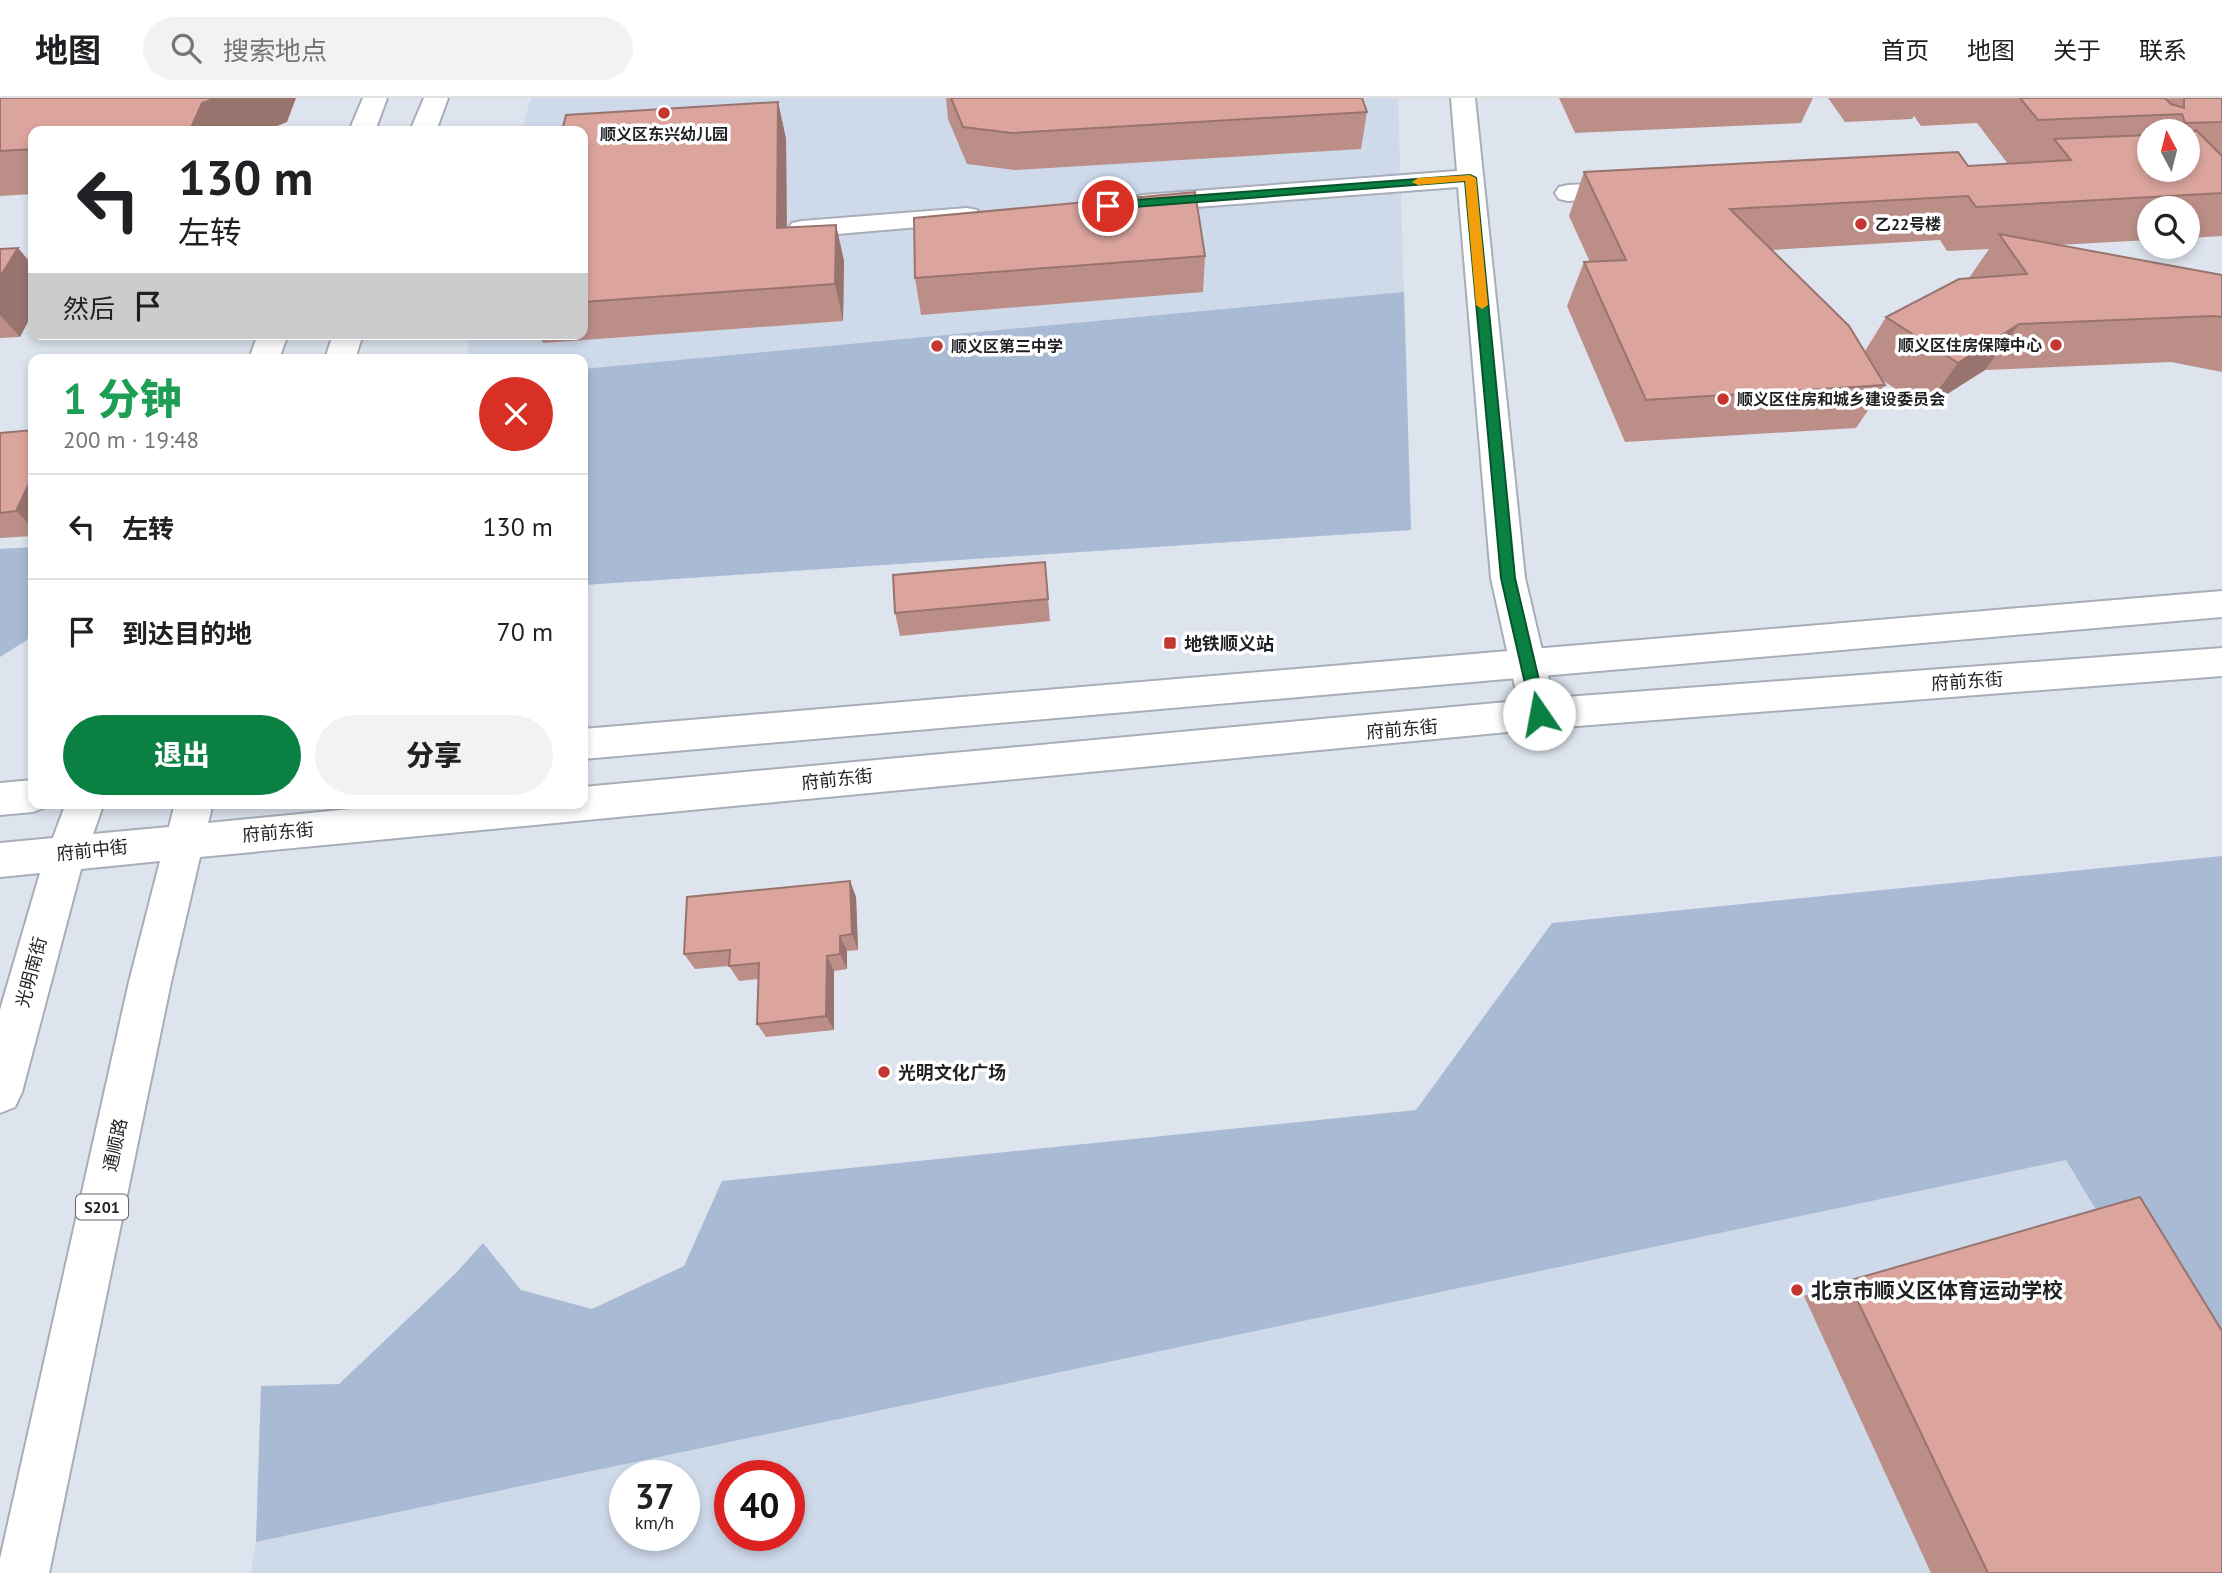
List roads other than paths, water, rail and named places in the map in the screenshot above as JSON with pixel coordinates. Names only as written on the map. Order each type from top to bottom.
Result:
[{"type":"main road","points":[[364,126],[375,98]]},
{"type":"main road","points":[[425,126],[436,98]]},
{"type":"main road","points":[[1463,98],[1508,578],[1539,714]]},
{"type":"main road","points":[[1122,204],[1470,178]]},
{"type":"main road","points":[[1568,193],[1651,190]]},
{"type":"main road","points":[[802,229],[997,214]]},
{"type":"main road","points":[[588,744],[2222,604]]},
{"type":"main road","name":"府前东街","points":[[588,803],[1539,714],[2222,662]]},
{"type":"main road","points":[[0,799],[28,796]]},
{"type":"main road","points":[[65,853],[83,809]]},
{"type":"main road","name":"府前东街","points":[[189,822],[459,809]]},
{"type":"main road","name":"府前中街","points":[[0,860],[65,853],[189,822]]},
{"type":"main road","name":"通顺路","points":[[23,1573],[150,982],[189,822]]},
{"type":"main road","name":"光明南街","points":[[0,1092],[65,853]]},
{"type":"place","name":"顺义区东兴幼儿园","points":[[664,113]]},
{"type":"place","name":"乙22号楼","points":[[1861,224]]},
{"type":"place","name":"顺义区住房保障中心","points":[[2056,345]]},
{"type":"place","name":"顺义区第三中学","points":[[937,346]]},
{"type":"place","name":"顺义区住房和城乡建设委员会","points":[[1723,399]]},
{"type":"place","name":"地铁顺义站","points":[[1170,643]]},
{"type":"place","name":"光明文化广场","points":[[884,1072]]},
{"type":"place","name":"北京市顺义区体育运动学校","points":[[1797,1290]]}]
